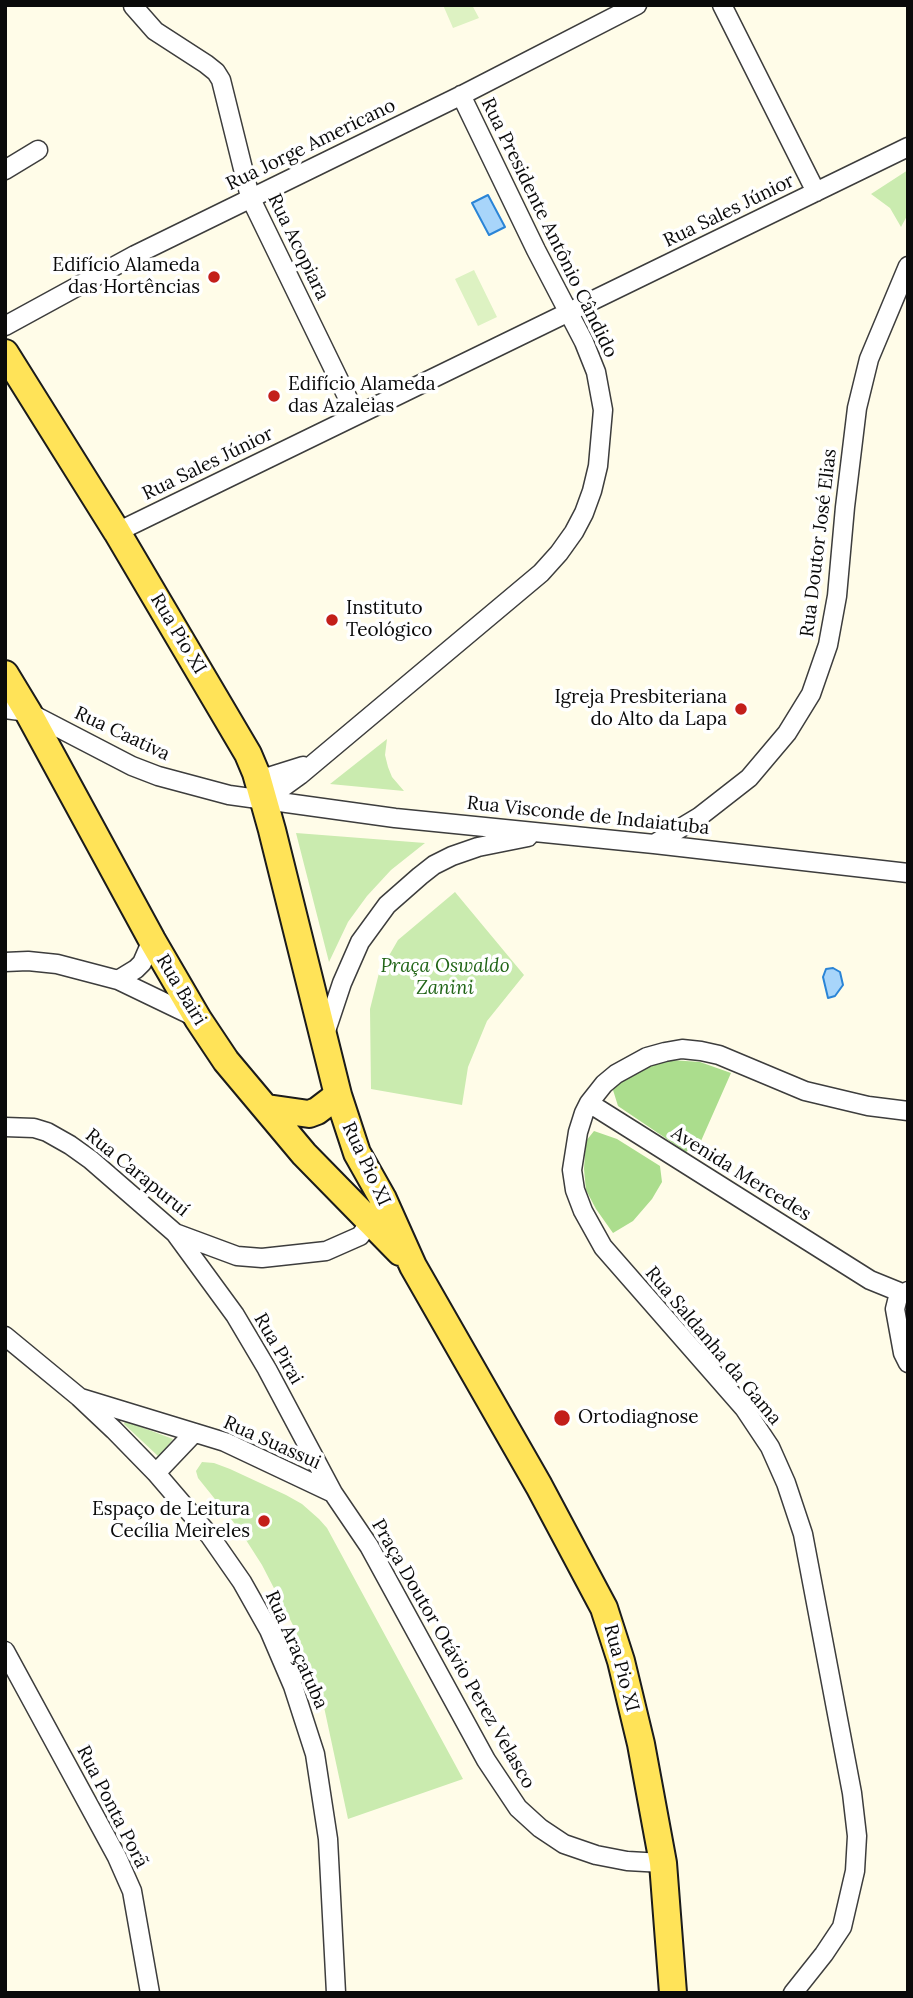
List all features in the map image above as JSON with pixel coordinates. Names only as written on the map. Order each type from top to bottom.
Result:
[{"type":"main road","name":"Rua Pio XI","points":[[5,353],[117,532],[237,734],[256,773],[323,1040],[357,1153],[383,1199],[413,1266],[545,1497],[604,1608],[621,1661],[641,1744],[663,1863],[673,1993]]},
{"type":"main road","name":"Rua Bairi","points":[[5,674],[16,710],[198,1019],[226,1061],[304,1154],[413,1266]]},
{"type":"main road","points":[[267,1108],[309,1114],[338,1095]]},
{"type":"street","name":"Rua Acopiara","points":[[133,5],[155,31],[206,64],[221,80],[250,197],[356,415]]},
{"type":"street","name":"Rua Jorge Americano","points":[[5,326],[135,255],[461,95],[637,5]]},
{"type":"street","points":[[722,5],[816,192]]},
{"type":"street","name":"Rua Presidente Antônio Cândido","points":[[264,801],[300,775],[541,573],[574,532],[584,513],[598,466],[603,410],[596,372],[584,342],[461,95]]},
{"type":"street","name":"Rua Sales Júnior","points":[[117,532],[908,147]]},
{"type":"street","points":[[5,170],[38,149]]},
{"type":"street","name":"Rua Doutor José Elias","points":[[653,844],[699,817],[748,778],[787,733],[811,694],[828,645],[837,597],[857,408],[869,359],[908,267]]},
{"type":"street","name":"Rua Caativa","points":[[16,710],[158,776],[229,795],[264,801]]},
{"type":"street","name":"Rua Presidente Antônio Cândido","points":[[256,773],[268,776],[316,761]]},
{"type":"street","name":"Rua Visconde de Indaiatuba","points":[[264,801],[908,873]]},
{"type":"street","points":[[323,1040],[342,983],[360,942],[387,905],[434,865],[452,856],[478,847],[544,834]]},
{"type":"street","points":[[118,980],[136,970],[142,963],[152,940]]},
{"type":"street","points":[[5,962],[57,964],[118,980],[198,1019]]},
{"type":"street","name":"Rua Saldanha da Gama","points":[[793,1993],[842,1927],[855,1871],[857,1836],[803,1534],[786,1483],[770,1447],[744,1408],[603,1247],[583,1211],[575,1190],[572,1170],[578,1132],[589,1103],[604,1084],[647,1057],[682,1049],[719,1055],[804,1091],[868,1106],[908,1111]]},
{"type":"street","name":"Avenida Mercedes","points":[[589,1103],[870,1280],[902,1305]]},
{"type":"street","name":"Rua Carapuruí","points":[[5,1127],[34,1128],[47,1132],[91,1160],[175,1233],[237,1256],[262,1258],[326,1251],[356,1218],[383,1199]]},
{"type":"street","name":"Rua Pirai","points":[[175,1233],[235,1315],[333,1493]]},
{"type":"street","points":[[902,1305],[906,1351]]},
{"type":"street","name":"Rua Araçatuba","points":[[5,1336],[79,1397],[156,1473],[210,1536],[242,1582],[269,1630],[293,1686],[315,1754],[328,1839],[336,1993]]},
{"type":"street","name":"Rua Suassui","points":[[79,1397],[225,1442],[333,1493]]},
{"type":"street","name":"Rua Suassui","points":[[156,1473],[194,1433]]},
{"type":"street","name":"Praça Doutor Otávio Perez Velasco","points":[[333,1493],[369,1546],[486,1760],[518,1808],[540,1828],[564,1844],[627,1861],[663,1863]]},
{"type":"street","name":"Rua Ponta Porã","points":[[7,1657],[117,1857],[132,1891],[150,1993]]},
{"type":"green space","points":[[443,5],[472,5],[479,18],[453,28]]},
{"type":"green space","points":[[908,170],[908,214],[901,227],[890,208],[871,194]]},
{"type":"green space","points":[[474,270],[497,317],[478,326],[455,279]]},
{"type":"green space","points":[[387,739],[385,755],[388,767],[392,777],[404,791],[330,784]]},
{"type":"green space","points":[[296,833],[425,843],[391,870],[367,896],[348,922],[329,962]]},
{"type":"green space","name":"Praça Oswaldo Zanini","points":[[455,892],[524,975],[487,1021],[468,1067],[462,1105],[371,1089],[370,1009],[379,973],[398,940]]},
{"type":"green space","points":[[671,1060],[700,1062],[731,1073],[701,1141],[686,1152],[618,1106],[613,1090],[623,1078]]},
{"type":"green space","points":[[594,1131],[617,1139],[660,1166],[662,1182],[652,1199],[633,1221],[613,1233],[586,1190],[586,1141]]},
{"type":"green space","points":[[125,1421],[173,1439],[159,1457],[124,1424]]},
{"type":"green space","points":[[202,1462],[230,1469],[286,1495],[302,1504],[327,1528],[463,1779],[348,1819],[324,1707],[295,1629],[262,1565],[239,1529],[198,1478],[196,1471]]},
{"type":"water","points":[[488,195],[505,227],[489,235],[472,203]]},
{"type":"water","points":[[833,968],[840,972],[843,985],[835,996],[828,998],[823,977],[826,969]]},
{"type":"place","name":"Edifício Alameda das Hortências","points":[[214,277]]},
{"type":"place","name":"Edifício Alameda das Azaleias","points":[[274,396]]},
{"type":"place","name":"Instituto Teológico","points":[[332,620]]},
{"type":"place","name":"Igreja Presbiteriana do Alto da Lapa","points":[[741,709]]},
{"type":"place","name":"Ortodiagnose","points":[[562,1418]]},
{"type":"place","name":"Espaço de Leitura Cecília Meireles","points":[[264,1521]]}]
